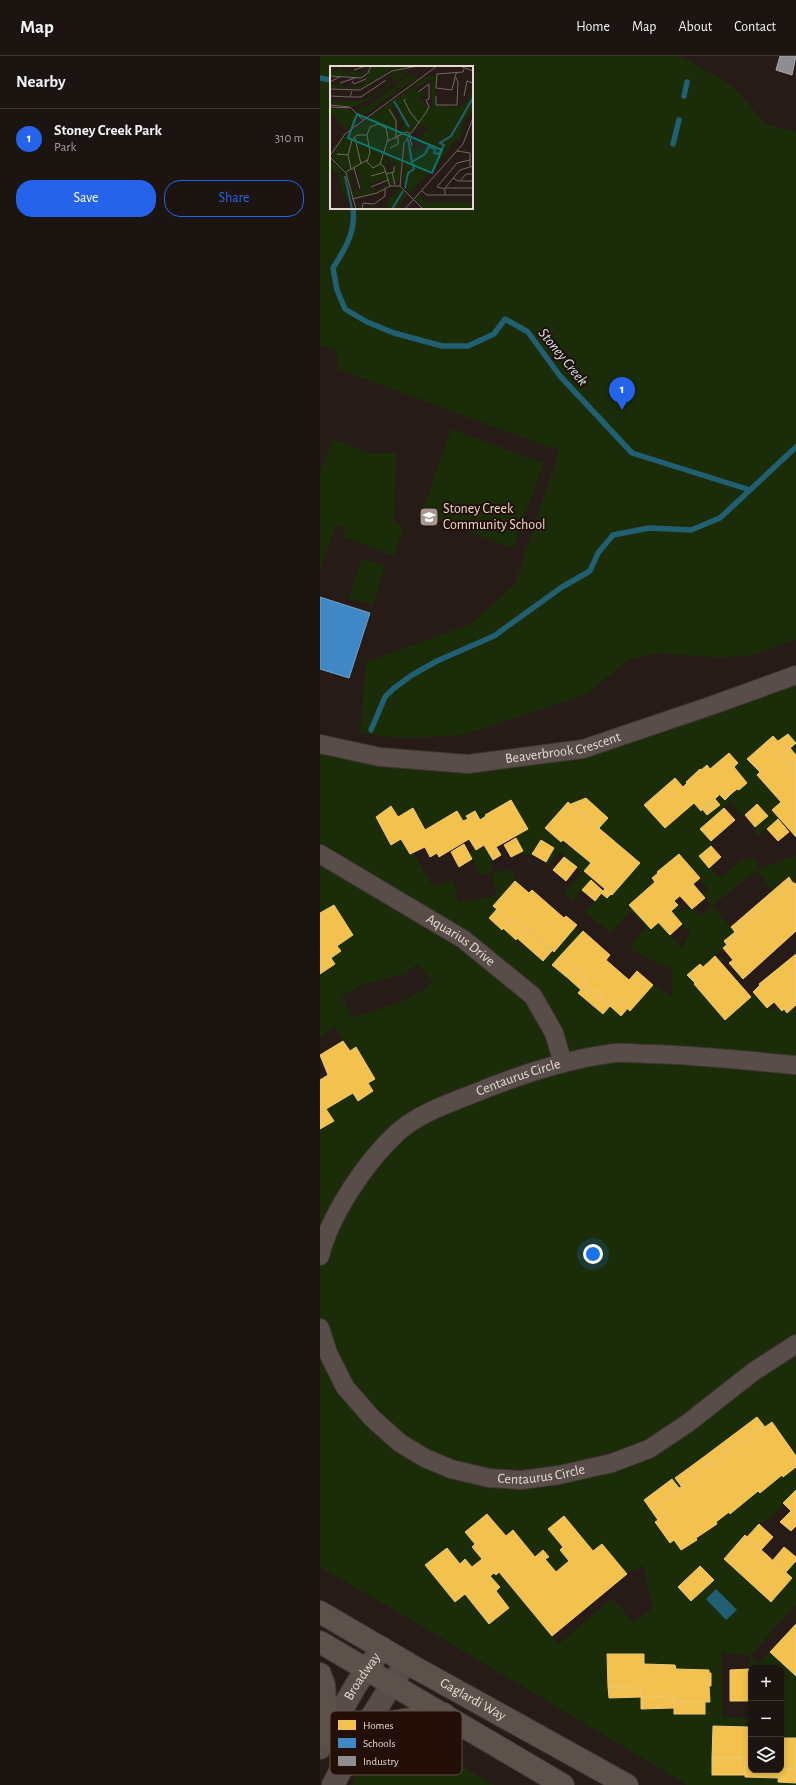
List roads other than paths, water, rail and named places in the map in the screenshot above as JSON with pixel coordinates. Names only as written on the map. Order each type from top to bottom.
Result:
[{"type":"main road","name":"Gaglardi Way","points":[[320,1612],[406,1662],[627,1785]]},
{"type":"main road","name":"Gaglardi Way","points":[[320,1642],[365,1670],[439,1711]]},
{"type":"main road","points":[[320,1674],[324,1685],[324,1742]]},
{"type":"main road","name":"Gaglardi Way","points":[[462,1725],[563,1785]]},
{"type":"street","name":"Beaverbrook Crescent","points":[[320,744],[380,757],[468,764],[583,749],[714,705],[796,674]]},
{"type":"street","name":"Aquarius Drive","points":[[320,854],[463,939],[533,996],[554,1033],[563,1063]]},
{"type":"street","name":"Centaurus Circle","points":[[320,1256],[324,1239],[350,1190],[373,1158],[398,1132],[431,1110],[513,1078],[563,1063],[616,1053],[671,1054],[796,1065]]},
{"type":"street","name":"Centaurus Circle","points":[[320,1328],[328,1353],[345,1387],[372,1418],[400,1444],[425,1458],[450,1468],[489,1478],[521,1480],[560,1475],[612,1463],[649,1449],[688,1423],[753,1372],[796,1344]]},
{"type":"street","name":"Broadway","points":[[342,1711],[365,1670],[382,1648]]},
{"type":"street","name":"Broadway","points":[[375,1711],[406,1662]]},
{"type":"street","name":"Broadway","points":[[324,1742],[330,1731]]},
{"type":"street","name":"Broadway","points":[[333,1785],[338,1775]]},
{"type":"water","points":[[716,1589],[737,1610],[726,1620],[706,1599]]},
{"type":"waterway","name":"Stoney Creek","points":[[320,78],[330,80]]},
{"type":"waterway","points":[[684,96],[687,82]]},
{"type":"waterway","points":[[673,144],[679,120]]},
{"type":"waterway","name":"Stoney Creek","points":[[353,209],[353,225],[349,240],[333,268],[337,290],[345,309],[367,322],[394,333],[442,346],[468,346],[494,334],[505,319],[528,332],[560,376],[632,453],[750,490],[796,447]]},
{"type":"waterway","points":[[371,730],[385,697],[393,689],[412,675],[437,661],[494,636],[562,587],[590,571],[598,553],[613,535],[649,528],[691,530],[720,518],[750,490]]},
{"type":"place","name":"Stoney Creek Park","points":[[622,410]]},
{"type":"place","name":"Stoney Creek Community School","points":[[429,517]]}]
